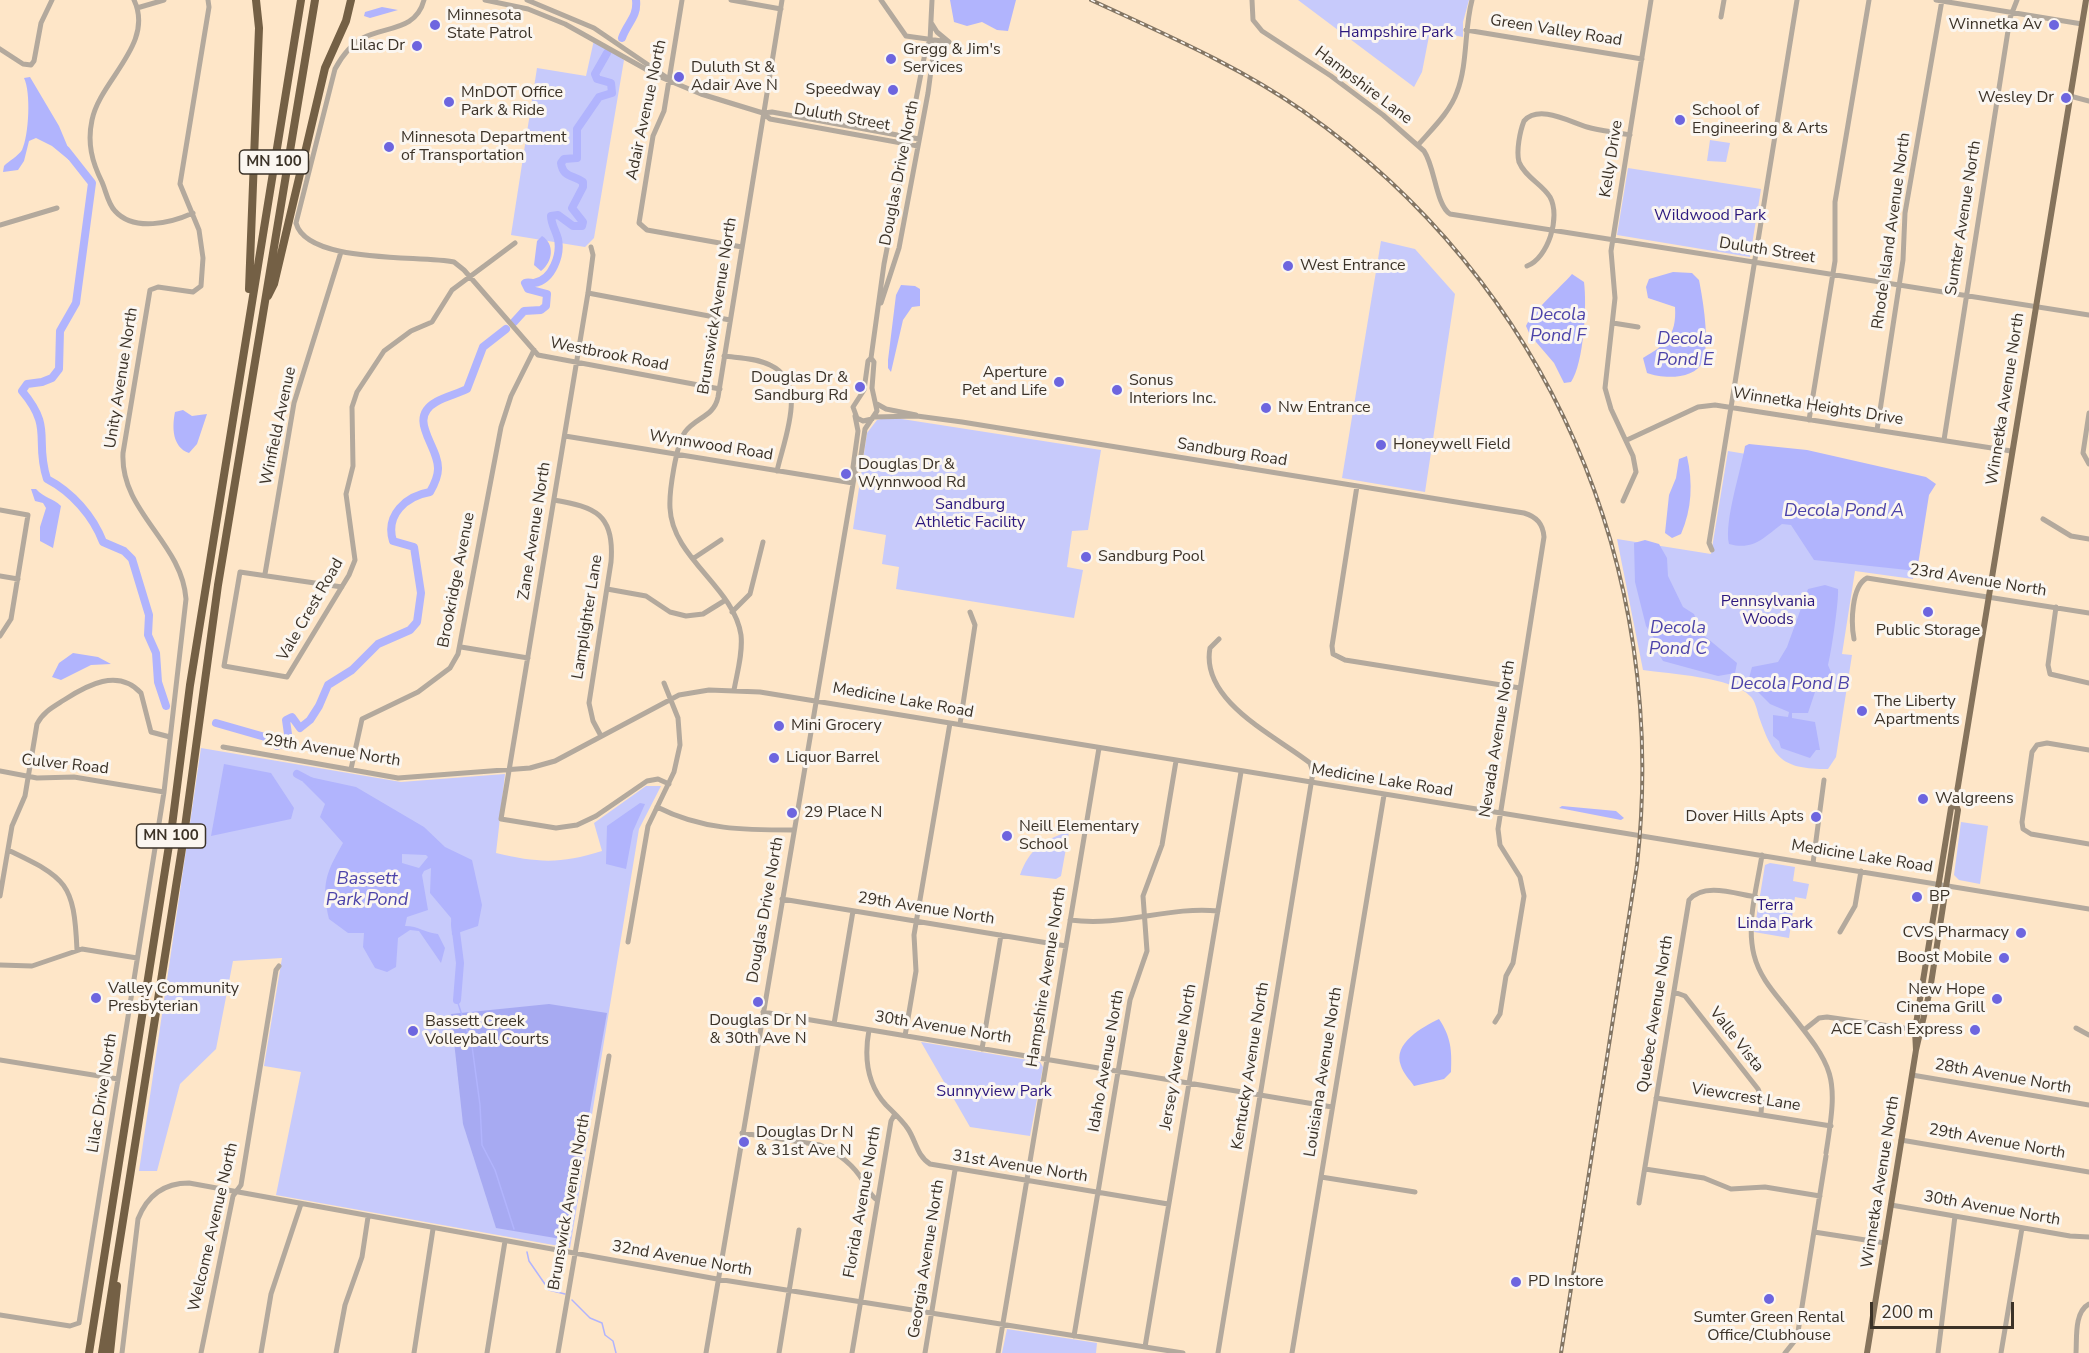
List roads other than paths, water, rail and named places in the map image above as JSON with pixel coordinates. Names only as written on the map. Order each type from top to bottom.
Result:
[{"type":"highway","points":[[248,324],[260,28],[256,0]]},
{"type":"highway","name":"MN 100","points":[[89,1351],[155,937],[191,674],[301,0]]},
{"type":"highway","name":"MN 100","points":[[102,1353],[183,842],[209,643],[315,0]]},
{"type":"highway","points":[[264,305],[274,284],[325,68],[342,32],[351,0]]},
{"type":"highway","points":[[110,1353],[118,1255]]},
{"type":"main road","name":"Winnetka Avenue North","points":[[1867,1353],[1919,1031],[1938,883],[1951,808],[1955,802],[2086,0]]},
{"type":"main road","name":"Winnetka Avenue North","points":[[1919,1031],[1947,885],[1958,810],[1955,802]]},
{"type":"street","points":[[0,49],[27,66],[34,62],[41,23],[52,0]]},
{"type":"street","points":[[134,0],[139,21],[136,38],[96,105],[90,131],[89,144],[95,170],[113,210],[121,217],[139,223],[154,224],[193,213]]},
{"type":"street","points":[[137,8],[164,0]]},
{"type":"street","name":"Unity Avenue North","points":[[164,792],[186,599],[185,585],[176,560],[129,492],[122,463],[150,290],[158,286],[193,292],[201,286],[203,258],[199,230],[180,184],[209,7],[208,0]]},
{"type":"street","name":"Westbrook Road","points":[[424,0],[417,15],[410,22],[362,39],[348,50],[337,65],[328,90],[296,223],[303,237],[310,242],[341,252],[447,261],[459,265],[538,355],[576,364],[720,388]]},
{"type":"street","name":"Duluth Street","points":[[485,0],[528,9],[565,24],[648,71],[701,94],[763,113],[772,112],[910,137],[919,142]]},
{"type":"street","name":"Duluth Street","points":[[527,0],[594,28],[670,80]]},
{"type":"street","name":"Adair Avenue North","points":[[682,0],[670,80],[663,114],[653,136],[639,219],[641,225],[647,230],[742,247]]},
{"type":"street","points":[[731,0],[781,9]]},
{"type":"street","name":"Brunswick Avenue North","points":[[734,690],[741,640],[738,625],[732,612],[679,537],[672,518],[671,497],[681,440],[688,429],[714,409],[720,388],[782,0]]},
{"type":"street","points":[[881,0],[906,36],[949,42],[937,32],[931,20]]},
{"type":"street","name":"Douglas Drive North","points":[[706,1353],[855,472],[853,467],[858,431],[853,406],[866,386],[868,361],[871,358],[880,307],[884,267],[926,48],[930,41],[932,0]]},
{"type":"street","name":"Hampshire Lane","points":[[1252,0],[1252,20],[1262,31],[1331,76],[1418,145],[1431,164],[1444,209]]},
{"type":"street","points":[[1418,145],[1448,110],[1457,92],[1473,0]]},
{"type":"street","name":"Kelly Drive","points":[[1623,501],[1636,472],[1627,441],[1611,409],[1605,388],[1605,367],[1616,298],[1611,264],[1613,240],[1652,0]]},
{"type":"street","points":[[1721,17],[1724,0]]},
{"type":"street","points":[[1712,550],[1709,543],[1797,0]]},
{"type":"street","points":[[1809,420],[1836,249],[1835,202],[1869,0]]},
{"type":"street","points":[[1940,0],[2082,24]]},
{"type":"street","name":"Rhode Island Avenue North","points":[[1876,430],[1899,285],[1905,213],[1940,0]]},
{"type":"street","name":"Sumter Avenue North","points":[[1944,440],[1976,224],[2017,0]]},
{"type":"street","name":"Green Valley Road","points":[[1466,30],[1642,59]]},
{"type":"street","name":"Douglas Drive North","points":[[880,307],[898,256],[933,61],[934,48],[930,41]]},
{"type":"street","points":[[2070,96],[2089,101]]},
{"type":"street","name":"Duluth Street","points":[[763,113],[770,119],[788,123],[908,144],[919,142]]},
{"type":"street","points":[[1527,266],[1543,255],[1551,230],[1552,202],[1519,162],[1522,126],[1527,117],[1537,114],[1561,118],[1586,127],[1630,135]]},
{"type":"street","points":[[0,225],[57,208]]},
{"type":"street","name":"Duluth Street","points":[[1444,209],[1450,214],[2089,315]]},
{"type":"street","name":"Vale Crest Road","points":[[265,574],[240,572],[224,666],[287,677],[342,587],[355,560],[346,506],[354,447],[352,407],[357,392],[384,351],[411,331],[432,322],[445,297],[515,243]]},
{"type":"street","name":"Zane Avenue North","points":[[591,247],[593,255],[588,293],[501,819],[567,827],[587,821],[647,781],[658,779],[669,784]]},
{"type":"street","name":"Winfield Avenue","points":[[265,574],[294,403],[341,252]]},
{"type":"street","points":[[588,293],[730,320]]},
{"type":"street","points":[[1613,323],[1638,327]]},
{"type":"street","name":"Brookridge Avenue","points":[[351,769],[362,719],[409,698],[435,680],[450,668],[461,647],[501,427],[511,396],[534,350]]},
{"type":"street","points":[[724,356],[770,365],[783,374],[788,382],[792,391],[792,404],[777,471]]},
{"type":"street","name":"Douglas Drive North","points":[[855,472],[859,468],[864,432],[877,411],[872,387],[874,362],[871,358]]},
{"type":"street","points":[[858,399],[865,396],[875,402]]},
{"type":"street","name":"Sandburg Road","points":[[875,402],[886,409],[917,416],[1524,513],[1540,523]]},
{"type":"street","name":"Winnetka Heights Drive","points":[[1627,441],[1698,407],[1715,405],[2011,451]]},
{"type":"street","points":[[2087,462],[2083,453],[2089,413]]},
{"type":"street","points":[[855,416],[863,421],[873,418]]},
{"type":"street","name":"Sandburg Road","points":[[873,418],[917,416]]},
{"type":"street","name":"Wynnwood Road","points":[[565,436],[853,483]]},
{"type":"street","points":[[1357,486],[1332,646],[1333,654],[1340,659],[1520,688]]},
{"type":"street","name":"Lamplighter Lane","points":[[554,500],[588,506],[603,521],[611,541],[612,552],[589,703],[593,721],[601,736]]},
{"type":"street","points":[[0,510],[28,514],[9,626],[0,636]]},
{"type":"street","points":[[2043,519],[2071,536],[2089,539]]},
{"type":"street","name":"Nevada Avenue North","points":[[1495,1022],[1500,1014],[1506,976],[1513,963],[1524,896],[1520,877],[1500,845],[1498,829],[1544,537],[1540,523]]},
{"type":"street","points":[[694,558],[721,540]]},
{"type":"street","points":[[732,612],[750,594],[763,542]]},
{"type":"street","points":[[265,574],[342,587]]},
{"type":"street","points":[[0,576],[18,579]]},
{"type":"street","name":"23rd Avenue North","points":[[1854,639],[1852,628],[1858,590],[1862,580],[1872,578],[2089,613]]},
{"type":"street","points":[[606,589],[646,596],[670,612],[686,616],[703,614],[724,601]]},
{"type":"street","points":[[2056,607],[2048,665],[2050,674],[2089,682]]},
{"type":"street","points":[[960,724],[975,625],[970,612]]},
{"type":"street","points":[[1219,639],[1210,648],[1209,663],[1221,690],[1248,719],[1310,763],[1311,783]]},
{"type":"street","points":[[461,647],[528,658]]},
{"type":"street","points":[[0,896],[12,826],[25,796],[37,724],[42,715],[88,684],[102,681],[124,682],[141,693],[151,732],[170,737]]},
{"type":"street","points":[[628,942],[645,840],[657,807],[669,784],[680,746],[678,718],[664,683]]},
{"type":"street","name":"Medicine Lake Road","points":[[510,770],[549,764],[671,698],[694,692],[734,690],[816,700],[1240,772],[2089,909]]},
{"type":"street","points":[[905,1036],[916,971],[914,943],[916,921],[950,723]]},
{"type":"street","points":[[2089,750],[2047,743],[2037,745],[2032,752],[2022,822],[2023,829],[2031,834],[2089,844]]},
{"type":"street","name":"29th Avenue North","points":[[223,747],[398,778],[510,770]]},
{"type":"street","name":"Hampshire Avenue North","points":[[998,1353],[1099,748]]},
{"type":"street","name":"Idaho Avenue North","points":[[1074,1336],[1132,991],[1147,951],[1143,896],[1161,845],[1176,761]]},
{"type":"street","name":"Culver Road","points":[[0,771],[28,777],[74,777],[164,792]]},
{"type":"street","name":"Jersey Avenue North","points":[[1145,1347],[1240,772]]},
{"type":"street","points":[[1813,863],[1824,780]]},
{"type":"street","name":"Kentucky Avenue North","points":[[1218,1353],[1311,783]]},
{"type":"street","name":"Lilac Drive North","points":[[0,1315],[76,1326],[79,1320],[164,792]]},
{"type":"street","name":"Louisiana Avenue North","points":[[1292,1353],[1384,795]]},
{"type":"street","points":[[657,807],[683,819],[711,827],[793,830]]},
{"type":"street","points":[[8,850],[45,868],[63,883],[69,892],[76,914],[77,950]]},
{"type":"street","points":[[1762,855],[1752,944],[1758,967],[1766,982],[1804,1030],[1829,1069],[1834,1096],[1797,1338],[1785,1353]]},
{"type":"street","points":[[1840,932],[1855,906],[1861,871]]},
{"type":"street","name":"Quebec Avenue North","points":[[1639,1203],[1687,907],[1693,895],[1709,890],[1756,897]]},
{"type":"street","name":"29th Avenue North","points":[[782,899],[1066,946]]},
{"type":"street","points":[[1070,920],[1097,923],[1193,910],[1218,911]]},
{"type":"street","points":[[834,1024],[853,911]]},
{"type":"street","points":[[982,1049],[1001,935]]},
{"type":"street","points":[[0,965],[32,966],[77,950],[137,958]]},
{"type":"street","points":[[0,958],[9,965]]},
{"type":"street","name":"Welcome Avenue North","points":[[201,1353],[233,1196],[238,1192],[276,970],[279,966]]},
{"type":"street","name":"Valle Vista","points":[[1674,992],[1684,996],[1761,1094],[1761,1114]]},
{"type":"street","name":"30th Avenue North","points":[[763,1012],[1332,1107]]},
{"type":"street","points":[[1804,1030],[1819,1018],[1827,1017],[1919,1031]]},
{"type":"street","points":[[2076,1028],[2089,1035]]},
{"type":"street","name":"Florida Avenue North","points":[[852,1353],[891,1121],[895,1114],[878,1094],[870,1080],[866,1053],[869,1030]]},
{"type":"street","name":"Brunswick Avenue North","points":[[558,1353],[609,1056]]},
{"type":"street","points":[[0,1060],[118,1079]]},
{"type":"street","name":"28th Avenue North","points":[[1912,1075],[2089,1105]]},
{"type":"street","name":"Viewcrest Lane","points":[[1656,1098],[1831,1126]]},
{"type":"street","name":"31st Avenue North","points":[[895,1114],[908,1129],[925,1161],[937,1167],[1168,1204]]},
{"type":"street","points":[[742,1133],[820,1145],[831,1150],[852,1167],[877,1200]]},
{"type":"street","name":"29th Avenue North","points":[[1901,1140],[2089,1172]]},
{"type":"street","points":[[1645,1169],[1704,1178],[1731,1189],[1765,1187],[1820,1196]]},
{"type":"street","name":"Georgia Avenue North","points":[[925,1353],[955,1170]]},
{"type":"street","points":[[1321,1177],[1414,1192]]},
{"type":"street","name":"32nd Avenue North","points":[[122,1353],[138,1219],[142,1208],[157,1191],[178,1183],[717,1279],[1183,1353]]},
{"type":"street","points":[[261,1353],[271,1294],[301,1204]]},
{"type":"street","name":"30th Avenue North","points":[[1891,1206],[2089,1237]]},
{"type":"street","points":[[336,1353],[345,1305],[362,1257],[368,1216]]},
{"type":"street","points":[[1938,1353],[1955,1216]]},
{"type":"street","points":[[2001,1353],[2022,1228]]},
{"type":"street","points":[[414,1353],[434,1229]]},
{"type":"street","points":[[779,1353],[799,1230]]},
{"type":"street","points":[[1814,1232],[1885,1243]]},
{"type":"street","points":[[487,1353],[505,1241]]},
{"type":"street","points":[[2076,1353],[2079,1316],[2083,1307],[2089,1304]]},
{"type":"water","points":[[950,0],[1016,0],[1008,31],[997,30],[982,22],[967,26],[954,22]]},
{"type":"water","points":[[382,7],[398,10],[370,18],[364,16],[365,12]]},
{"type":"water","points":[[30,77],[59,126],[72,157],[69,160],[52,146],[36,138],[29,141],[24,161],[18,170],[3,172],[4,166],[22,150],[24,143],[28,124],[28,103],[24,78]]},
{"type":"water","points":[[542,236],[549,244],[551,253],[548,263],[541,271],[534,265],[537,241]]},
{"type":"water","name":"Decola Pond E","points":[[1673,272],[1692,273],[1699,280],[1706,343],[1703,361],[1699,367],[1686,375],[1670,377],[1647,373],[1643,358],[1658,349],[1668,338],[1672,332],[1675,317],[1675,307],[1648,298],[1646,287],[1649,279]]},
{"type":"water","name":"Decola Pond F","points":[[1572,274],[1584,282],[1585,319],[1579,362],[1571,382],[1564,383],[1554,363],[1530,335],[1526,326],[1540,307]]},
{"type":"water","points":[[901,285],[915,286],[920,289],[920,306],[912,307],[903,320],[891,372],[888,368],[888,360],[896,295]]},
{"type":"water","points":[[183,410],[192,416],[207,414],[197,444],[189,453],[179,446],[174,436],[175,412]]},
{"type":"water","name":"Decola Pond A","points":[[1749,444],[1807,450],[1926,477],[1936,484],[1929,495],[1917,571],[1814,560],[1791,525],[1782,524],[1752,544],[1738,546],[1729,544],[1731,509],[1745,446]]},
{"type":"water","points":[[1687,456],[1691,486],[1689,505],[1681,534],[1672,538],[1665,533],[1669,495],[1676,478],[1679,459]]},
{"type":"water","points":[[31,489],[36,489],[61,506],[53,548],[40,541],[40,527],[46,508],[43,503],[35,501]]},
{"type":"water","name":"Decola Pond C","points":[[1645,540],[1659,544],[1667,558],[1668,576],[1683,607],[1694,614],[1701,633],[1737,663],[1735,673],[1718,676],[1663,661],[1654,646],[1654,638],[1646,626],[1635,582],[1634,543]]},
{"type":"water","name":"Decola Pond B","points":[[1825,585],[1838,589],[1828,665],[1833,677],[1831,682],[1816,689],[1808,713],[1792,713],[1792,718],[1815,722],[1820,750],[1816,750],[1810,758],[1781,748],[1779,741],[1773,736],[1773,715],[1788,717],[1789,712],[1770,704],[1748,682],[1752,667],[1778,662],[1787,647],[1808,589]]},
{"type":"water","points":[[73,653],[98,657],[111,664],[91,665],[61,680],[52,677],[59,663]]},
{"type":"water","points":[[224,764],[271,773],[294,808],[291,819],[211,836]]},
{"type":"water","name":"Bassett Park Pond","points":[[305,776],[356,787],[424,827],[445,847],[472,860],[482,905],[478,926],[452,935],[451,918],[430,893],[431,868],[424,871],[422,875],[428,910],[407,917],[405,926],[438,934],[445,948],[441,963],[419,931],[410,930],[398,938],[396,967],[387,972],[375,968],[363,947],[364,933],[348,933],[329,919],[325,887],[329,871],[343,843],[320,817],[325,804],[303,782]],"holes":[[[402,854],[428,857],[419,868],[402,863]]]},
{"type":"water","points":[[640,803],[645,804],[633,831],[626,869],[606,864],[607,826]]},
{"type":"water","points":[[1562,806],[1616,811],[1624,818],[1621,820],[1559,808]]},
{"type":"water","points":[[1439,1019],[1450,1044],[1451,1072],[1444,1079],[1414,1086],[1401,1066],[1399,1058],[1401,1050],[1411,1037]]},
{"type":"waterway","points":[[622,38],[634,16],[636,0]]},
{"type":"waterway","points":[[514,322],[524,311],[541,310],[546,306],[547,294],[528,289],[525,283],[541,281],[551,272],[557,259],[559,245],[551,216],[558,215],[573,226],[582,226],[583,222],[572,208],[583,187],[583,182],[566,174],[561,163],[564,159],[577,158],[577,129],[599,97],[612,93],[611,83],[597,79],[595,74],[607,53]]},
{"type":"waterway","points":[[66,150],[92,183],[76,303],[60,331],[59,369],[52,378],[27,384],[22,391],[32,404],[41,425],[42,454],[47,479],[81,506],[94,523],[103,542],[124,551],[132,559],[149,615],[148,635],[156,653],[158,682],[166,706]]},
{"type":"waterway","points":[[216,723],[265,737],[277,746],[289,741],[286,720],[292,717],[300,728],[310,720],[328,685],[352,670],[378,644],[410,630],[417,622],[421,593],[414,547],[393,541],[391,532],[392,523],[400,508],[413,498],[430,492],[437,478],[437,460],[426,433],[424,416],[436,402],[467,389],[483,347],[506,329]]},
{"type":"waterway","points":[[297,774],[312,782]]},
{"type":"waterway","points":[[455,924],[460,963],[457,1000]]},
{"type":"waterway","points":[[457,1000],[472,1046],[480,1105],[482,1145],[495,1170],[514,1229]]},
{"type":"waterway","points":[[527,1252],[529,1261],[549,1290],[565,1294]]},
{"type":"waterway","points":[[572,1300],[590,1318],[602,1323],[605,1335],[613,1341],[616,1353]]},
{"type":"railway","points":[[1091,0],[1200,51],[1278,94],[1303,111],[1389,181],[1464,260],[1525,347],[1575,441],[1611,541],[1633,646],[1642,754],[1637,865],[1561,1353]]},
{"type":"place","name":"Minnesota State Patrol","points":[[435,25]]},
{"type":"place","name":"Winnetka Av","points":[[2054,25]]},
{"type":"place","name":"Lilac Dr","points":[[417,46]]},
{"type":"place","name":"Gregg & Jim's Services","points":[[891,59]]},
{"type":"place","name":"Duluth St & Adair Ave N","points":[[679,77]]},
{"type":"place","name":"Speedway","points":[[893,90]]},
{"type":"place","name":"Wesley Dr","points":[[2066,98]]},
{"type":"place","name":"MnDOT Office Park & Ride","points":[[449,102]]},
{"type":"place","name":"School of Engineering & Arts","points":[[1680,120]]},
{"type":"place","name":"Minnesota Department of Transportation","points":[[389,147]]},
{"type":"place","name":"West Entrance","points":[[1288,266]]},
{"type":"place","name":"Aperture Pet and Life","points":[[1059,382]]},
{"type":"place","name":"Douglas Dr & Sandburg Rd","points":[[860,387]]},
{"type":"place","name":"Sonus Interiors Inc.","points":[[1117,390]]},
{"type":"place","name":"Nw Entrance","points":[[1266,408]]},
{"type":"place","name":"Honeywell Field","points":[[1381,445]]},
{"type":"place","name":"Douglas Dr & Wynnwood Rd","points":[[846,474]]},
{"type":"place","name":"Sandburg Pool","points":[[1086,557]]},
{"type":"place","name":"Public Storage","points":[[1928,612]]},
{"type":"place","name":"The Liberty Apartments","points":[[1862,711]]},
{"type":"place","name":"Mini Grocery","points":[[779,726]]},
{"type":"place","name":"Liquor Barrel","points":[[774,758]]},
{"type":"place","name":"Walgreens","points":[[1923,799]]},
{"type":"place","name":"29 Place N","points":[[792,813]]},
{"type":"place","name":"Dover Hills Apts","points":[[1816,817]]},
{"type":"place","name":"Neill Elementary School","points":[[1007,836]]},
{"type":"place","name":"BP","points":[[1917,897]]},
{"type":"place","name":"CVS Pharmacy","points":[[2021,933]]},
{"type":"place","name":"Boost Mobile","points":[[2004,958]]},
{"type":"place","name":"Valley Community Presbyterian","points":[[96,998]]},
{"type":"place","name":"New Hope Cinema Grill","points":[[1997,999]]},
{"type":"place","name":"Douglas Dr N & 30th Ave N","points":[[758,1002]]},
{"type":"place","name":"ACE Cash Express","points":[[1975,1030]]},
{"type":"place","name":"Bassett Creek Volleyball Courts","points":[[413,1031]]},
{"type":"place","name":"Douglas Dr N & 31st Ave N","points":[[744,1142]]},
{"type":"place","name":"PD Instore","points":[[1516,1282]]},
{"type":"place","name":"Sumter Green Rental Office/Clubhouse","points":[[1769,1299]]},
{"type":"park label","name":"Hampshire Park","points":[[1396,33]]},
{"type":"park label","name":"Wildwood Park","points":[[1710,216]]},
{"type":"park label","name":"Sandburg Athletic Facility","points":[[970,514]]},
{"type":"park label","name":"Pennsylvania Woods","points":[[1768,611]]},
{"type":"park label","name":"Terra Linda Park","points":[[1775,915]]},
{"type":"park label","name":"Sunnyview Park","points":[[994,1092]]}]
